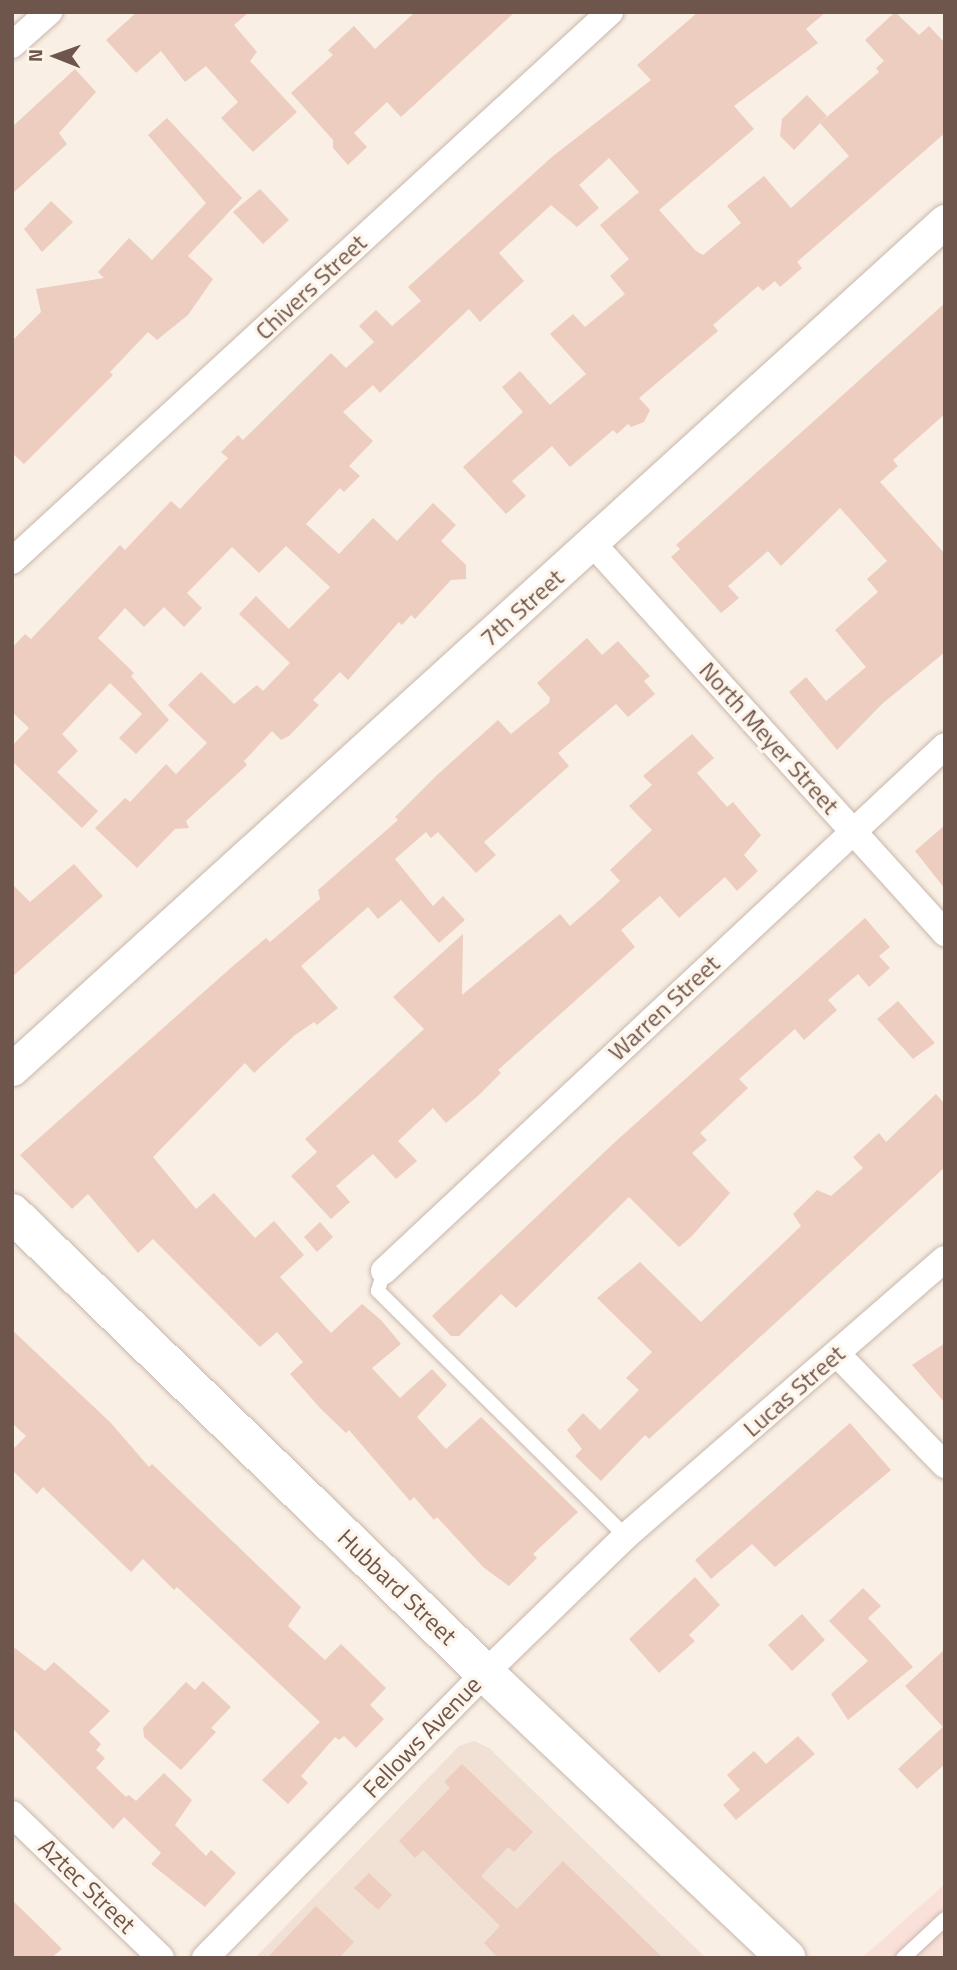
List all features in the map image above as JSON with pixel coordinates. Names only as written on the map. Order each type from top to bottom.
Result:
[{"type":"main road","name":"Hubbard Street","points":[[12,1213],[485,1673],[786,1958]]},
{"type":"street","points":[[12,45],[49,12]]},
{"type":"street","name":"Chivers Street","points":[[12,561],[610,12]]},
{"type":"street","name":"7th Street","points":[[12,1069],[98,995],[945,221]]},
{"type":"street","name":"North Meyer Street","points":[[593,544],[945,933]]},
{"type":"street","name":"Warren Street","points":[[384,1271],[945,746]]},
{"type":"street","name":"Lucas Street","points":[[634,1528],[945,1259]]},
{"type":"street","points":[[838,1354],[945,1465]]},
{"type":"street","name":"Fellows Avenue","points":[[205,1958],[485,1673],[634,1528]]},
{"type":"street","name":"Aztec Street","points":[[12,1814],[161,1958]]},
{"type":"lane","points":[[384,1271],[378,1291],[634,1528]]},
{"type":"lane","points":[[903,1958],[945,1919]]},
{"type":"shaded area","points":[[474,1741],[489,1748],[706,1958],[255,1958],[459,1746]]},
{"type":"shaded area","points":[[945,1884],[945,1958],[863,1957]]},
{"type":"building","points":[[137,12],[249,12],[234,25],[257,52],[250,61],[297,112],[253,152],[221,118],[238,102],[206,66],[185,82],[161,51],[136,73],[106,40]]},
{"type":"building","points":[[415,12],[515,12],[401,117],[387,102],[354,133],[367,147],[348,165],[333,148],[333,140],[291,93],[333,55],[328,50],[354,26],[375,49]]},
{"type":"building","points":[[698,12],[826,12],[806,29],[818,43],[734,106],[754,129],[659,210],[696,251],[703,255],[741,223],[727,206],[764,176],[791,208],[849,156],[820,123],[879,72],[876,68],[884,61],[865,40],[895,12],[919,35],[929,26],[945,43],[945,133],[797,262],[802,268],[780,287],[775,281],[763,291],[758,286],[713,325],[718,331],[639,398],[650,410],[644,422],[631,427],[628,424],[617,434],[613,430],[570,467],[552,446],[512,481],[526,496],[506,514],[463,467],[523,412],[502,387],[520,371],[550,405],[586,374],[550,334],[573,314],[585,327],[625,294],[610,276],[629,259],[600,225],[639,192],[609,158],[579,185],[599,208],[577,227],[551,205],[499,253],[524,281],[480,322],[469,309],[380,393],[373,385],[343,412],[373,441],[349,466],[360,476],[344,492],[340,488],[306,524],[339,554],[373,518],[397,541],[433,503],[456,525],[441,541],[466,565],[466,579],[451,580],[415,619],[411,615],[402,625],[399,622],[348,680],[340,672],[313,700],[319,705],[289,736],[281,740],[272,731],[244,761],[247,765],[186,821],[189,828],[175,829],[137,868],[95,828],[125,798],[130,802],[166,764],[176,774],[207,743],[168,705],[201,672],[234,704],[257,685],[263,691],[290,663],[239,614],[256,596],[289,629],[330,587],[286,546],[259,573],[232,547],[187,593],[202,608],[184,627],[164,607],[144,627],[125,608],[98,638],[134,673],[131,676],[169,720],[136,754],[119,738],[142,714],[110,683],[62,734],[78,751],[57,772],[98,811],[82,828],[12,761],[12,746],[29,728],[12,712],[12,648],[25,634],[31,639],[120,545],[125,550],[171,501],[180,509],[228,458],[221,452],[238,435],[243,440],[331,353],[346,368],[374,342],[359,326],[376,310],[392,326],[421,301],[408,287],[553,156],[651,80],[637,65]]},
{"type":"building","points":[[75,69],[96,92],[59,133],[67,144],[12,194],[12,127]]},
{"type":"building","points":[[807,95],[827,116],[794,150],[780,136],[782,119]]},
{"type":"building","points":[[167,118],[242,198],[188,256],[213,279],[188,315],[157,340],[148,332],[110,372],[113,375],[24,464],[12,453],[12,341],[41,312],[36,289],[104,278],[98,272],[129,238],[152,260],[206,203],[148,135]]},
{"type":"building","points":[[260,189],[289,220],[263,244],[233,212]]},
{"type":"building","points":[[51,201],[73,222],[42,252],[24,229]]},
{"type":"building","points":[[945,303],[945,414],[893,460],[898,466],[880,482],[945,554],[945,652],[882,704],[837,750],[789,692],[806,677],[826,701],[866,667],[835,630],[878,592],[867,579],[887,561],[840,508],[781,566],[768,551],[728,586],[739,598],[721,613],[671,557],[680,549],[676,545]]},
{"type":"building","points":[[587,638],[602,655],[618,641],[650,676],[644,681],[655,694],[628,717],[616,704],[558,753],[569,766],[484,842],[496,855],[476,873],[438,832],[431,838],[426,832],[395,859],[433,906],[443,896],[465,920],[439,943],[401,900],[378,919],[368,907],[301,966],[338,1008],[317,1025],[314,1022],[295,1035],[254,1073],[245,1063],[153,1157],[196,1209],[214,1193],[255,1238],[274,1221],[304,1255],[280,1277],[331,1333],[362,1304],[381,1320],[401,1344],[372,1368],[400,1398],[432,1369],[447,1385],[417,1417],[446,1449],[481,1417],[578,1512],[533,1554],[537,1558],[509,1586],[483,1567],[437,1517],[434,1520],[414,1497],[410,1501],[349,1430],[346,1433],[320,1408],[290,1374],[303,1362],[277,1332],[260,1347],[153,1239],[138,1253],[88,1194],[72,1209],[20,1155],[233,966],[266,938],[270,942],[320,899],[318,890],[398,820],[395,817],[436,776],[498,720],[511,734],[549,703],[550,698],[537,683]]},
{"type":"building","points":[[692,734],[714,758],[697,773],[727,807],[733,802],[761,835],[744,855],[758,871],[737,891],[725,877],[679,918],[660,896],[621,930],[635,947],[498,1070],[501,1073],[479,1095],[446,1123],[433,1108],[398,1141],[417,1161],[396,1179],[373,1154],[336,1186],[350,1202],[331,1219],[291,1176],[317,1152],[305,1139],[424,1029],[393,997],[463,934],[462,995],[560,914],[570,926],[602,898],[620,881],[610,870],[652,830],[629,806],[652,785],[643,776]]},
{"type":"building","points":[[945,825],[945,889],[915,851]]},
{"type":"building","points":[[74,864],[103,896],[12,977],[12,884],[30,902]]},
{"type":"building","points":[[865,918],[890,947],[879,956],[890,968],[869,987],[858,974],[828,1000],[837,1010],[804,1040],[795,1029],[739,1079],[748,1088],[700,1133],[707,1140],[692,1153],[730,1193],[691,1237],[679,1247],[629,1197],[516,1308],[501,1294],[459,1336],[451,1336],[432,1316],[615,1142]]},
{"type":"building","points":[[898,1001],[935,1043],[913,1059],[877,1019]]},
{"type":"building","points":[[936,1094],[945,1104],[945,1167],[649,1439],[645,1435],[601,1481],[575,1456],[582,1449],[567,1430],[583,1413],[600,1430],[639,1390],[626,1378],[652,1352],[597,1298],[640,1262],[701,1322],[801,1226],[793,1214],[817,1190],[831,1196],[863,1168],[853,1157],[879,1133],[886,1142]]},
{"type":"building","points":[[320,1222],[333,1237],[317,1252],[304,1237]]},
{"type":"building","points":[[12,1330],[110,1422],[149,1467],[152,1464],[301,1607],[288,1626],[325,1660],[341,1644],[386,1688],[370,1705],[384,1719],[356,1748],[344,1736],[339,1740],[335,1737],[301,1776],[308,1783],[288,1804],[262,1780],[320,1722],[177,1587],[174,1590],[143,1559],[131,1572],[43,1487],[37,1494],[12,1470],[12,1450],[26,1436],[12,1423]]},
{"type":"building","points":[[945,1343],[945,1403],[912,1365]]},
{"type":"building","points":[[850,1423],[891,1470],[775,1567],[752,1544],[711,1579],[695,1560]]},
{"type":"building","points":[[695,1577],[720,1605],[689,1635],[695,1641],[659,1673],[629,1639]]},
{"type":"building","points":[[863,1588],[881,1606],[868,1618],[913,1667],[848,1720],[831,1694],[868,1661],[829,1621]]},
{"type":"building","points":[[802,1614],[825,1640],[792,1671],[768,1645]]},
{"type":"building","points":[[12,1646],[45,1671],[54,1662],[110,1711],[89,1732],[101,1744],[96,1750],[105,1758],[96,1768],[126,1797],[129,1795],[136,1801],[164,1773],[192,1800],[175,1825],[206,1856],[211,1850],[236,1873],[205,1907],[151,1864],[161,1853],[124,1817],[113,1829],[12,1728]]},
{"type":"building","points":[[945,1649],[945,1764],[917,1789],[898,1769],[943,1727],[905,1686]]},
{"type":"building","points":[[203,1681],[231,1707],[211,1728],[216,1732],[181,1770],[144,1737],[143,1728],[186,1682],[195,1690]]},
{"type":"building","points":[[798,1736],[815,1754],[736,1820],[723,1805],[740,1790],[727,1775],[754,1751],[766,1764]]},
{"type":"building","points":[[462,1764],[533,1832],[514,1852],[508,1847],[481,1876],[517,1909],[563,1861],[663,1958],[498,1958],[484,1943],[500,1926],[423,1850],[415,1858],[399,1841],[450,1788],[444,1782]]},
{"type":"building","points":[[369,1873],[392,1895],[378,1910],[354,1888]]},
{"type":"building","points":[[12,1900],[62,1949],[51,1958],[12,1958]]},
{"type":"building","points":[[316,1906],[354,1942],[339,1958],[267,1958]]}]
